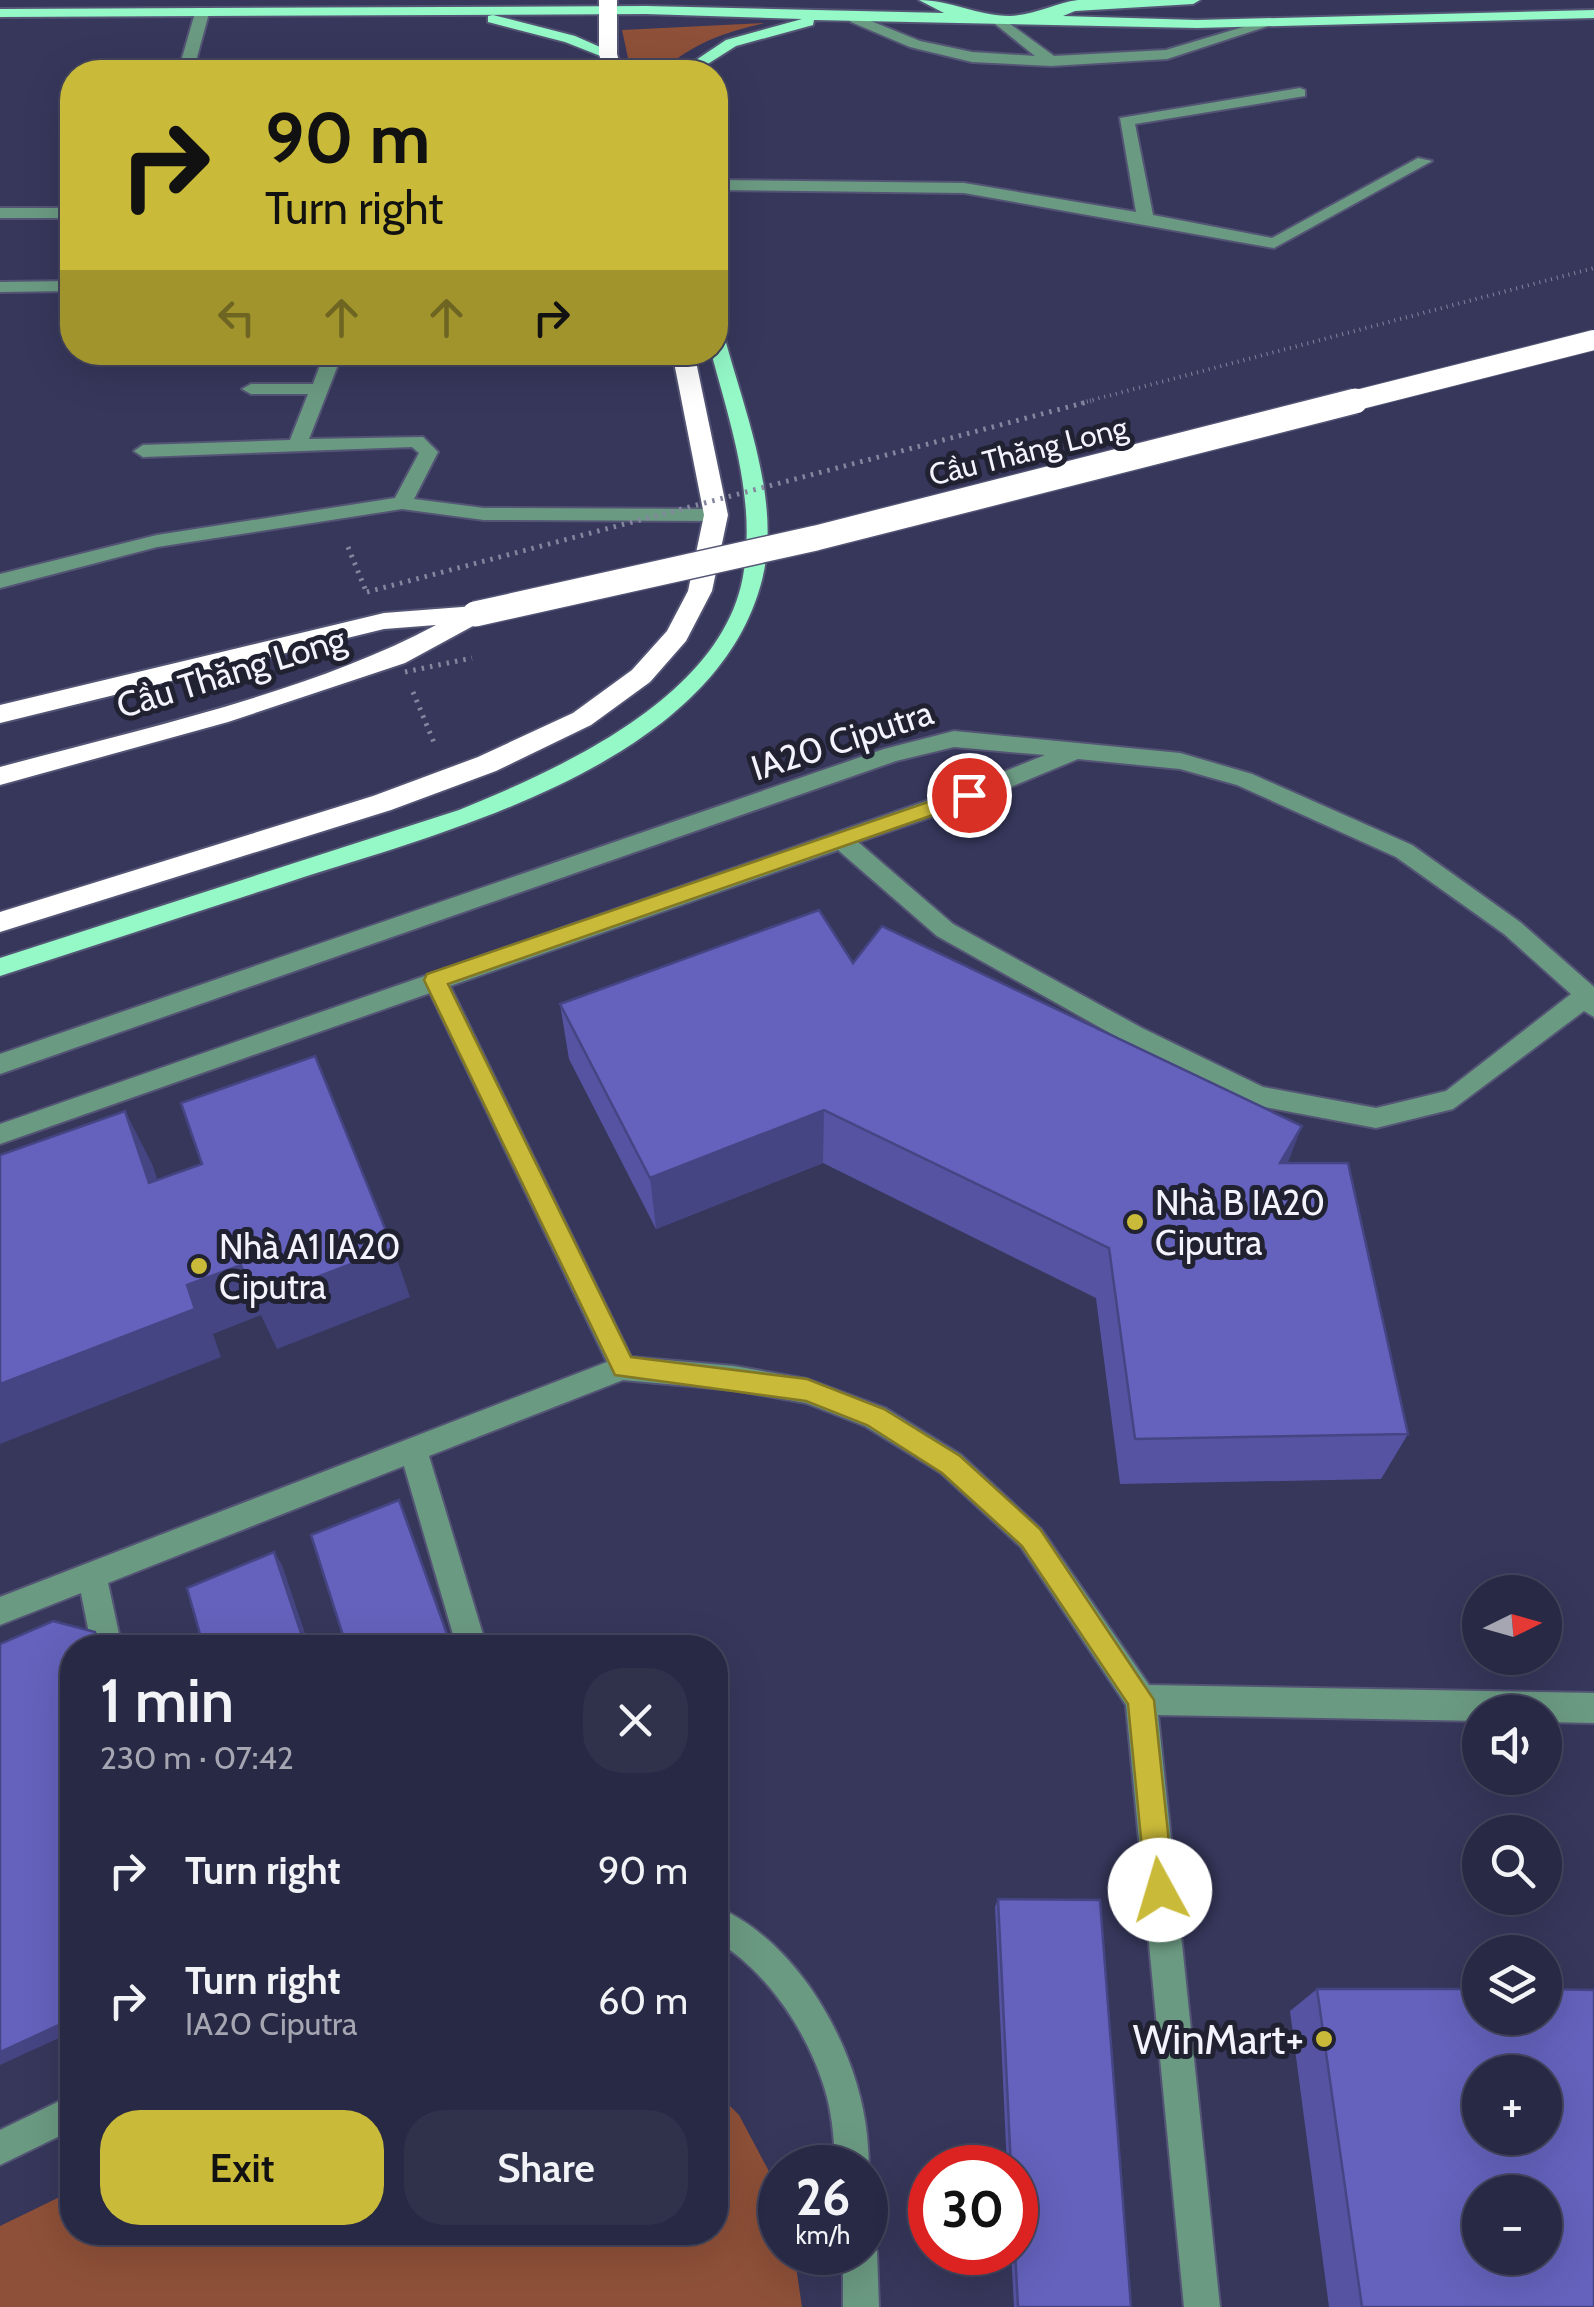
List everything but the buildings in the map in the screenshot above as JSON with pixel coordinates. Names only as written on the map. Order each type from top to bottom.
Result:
[{"type":"highway","points":[[607,5],[610,60]]},
{"type":"highway","name":"Cầu Thăng Long","points":[[0,714],[384,621],[475,614],[816,538],[1594,340]]},
{"type":"highway","points":[[0,922],[382,803],[448,778],[582,718],[641,676],[677,635],[700,591],[716,515],[686,365]]},
{"type":"highway","name":"Cầu Thăng Long","points":[[0,776],[219,716],[396,658],[475,614]]},
{"type":"main road","points":[[926,0],[972,17]]},
{"type":"main road","points":[[1026,20],[1080,4],[1192,0]]},
{"type":"main road","points":[[0,12],[459,11],[607,5],[856,18],[1270,22],[1594,14]]},
{"type":"main road","points":[[459,11],[558,36],[604,60]]},
{"type":"main road","points":[[700,60],[731,43],[828,17]]},
{"type":"main road","points":[[0,967],[467,816],[542,786],[651,720],[701,674],[732,630],[752,584],[754,506],[745,450],[723,365]]},
{"type":"street","points":[[188,60],[202,13]]},
{"type":"street","points":[[856,18],[915,44],[972,56],[1051,62],[1168,54],[1270,22]]},
{"type":"street","points":[[999,20],[1051,62]]},
{"type":"street","points":[[1145,218],[1126,120],[1300,92]]},
{"type":"street","points":[[728,185],[964,188],[1274,243],[1424,161]]},
{"type":"street","points":[[0,213],[60,214]]},
{"type":"street","points":[[0,287],[60,286]]},
{"type":"street","points":[[298,444],[329,365]]},
{"type":"street","points":[[252,389],[321,389]]},
{"type":"street","points":[[143,451],[416,441],[429,452],[402,503]]},
{"type":"street","points":[[0,581],[157,541],[402,503],[484,514],[716,515]]},
{"type":"street","name":"IA20 Ciputra","points":[[0,1064],[892,754],[954,739],[1180,762],[1244,779],[1404,851],[1512,928],[1590,1001]]},
{"type":"street","points":[[0,1134],[969,795],[1080,749]]},
{"type":"street","points":[[840,840],[945,930],[1134,1035],[1259,1096],[1376,1118],[1453,1099],[1590,1001]]},
{"type":"street","points":[[435,980],[624,1368]]},
{"type":"street","points":[[0,1611],[624,1368],[734,1378],[807,1390],[876,1417],[951,1464],[1031,1538],[1141,1700],[1202,2307]]},
{"type":"street","points":[[414,1449],[468,1635]]},
{"type":"street","points":[[92,1575],[104,1635]]},
{"type":"street","points":[[1141,1700],[1594,1708]]},
{"type":"street","points":[[728,1928],[738,1933],[795,1992],[843,2093],[850,2145]]},
{"type":"street","points":[[0,2148],[60,2118]]},
{"type":"street","points":[[860,2275],[861,2307]]},
{"type":"path","points":[[333,514],[367,592],[1594,268]]},
{"type":"path","points":[[405,672],[448,778]]},
{"type":"shaded area","points":[[765,23],[709,40],[676,60],[628,60],[622,30]]},
{"type":"shaded area","points":[[728,2104],[739,2115],[758,2151],[758,2275],[797,2275],[802,2307],[0,2307],[0,2226],[60,2197],[60,2245],[728,2245]]},
{"type":"place","name":"Nhà B IA20 Ciputra","points":[[1135,1222]]},
{"type":"place","name":"Nhà A1 IA20 Ciputra","points":[[199,1266]]},
{"type":"place","name":"WinMart+","points":[[1324,2039]]},
{"type":"route","points":[[969,795],[435,980],[624,1368],[734,1378],[807,1390],[876,1417],[951,1464],[1031,1538],[1141,1700],[1160,1890]]}]
